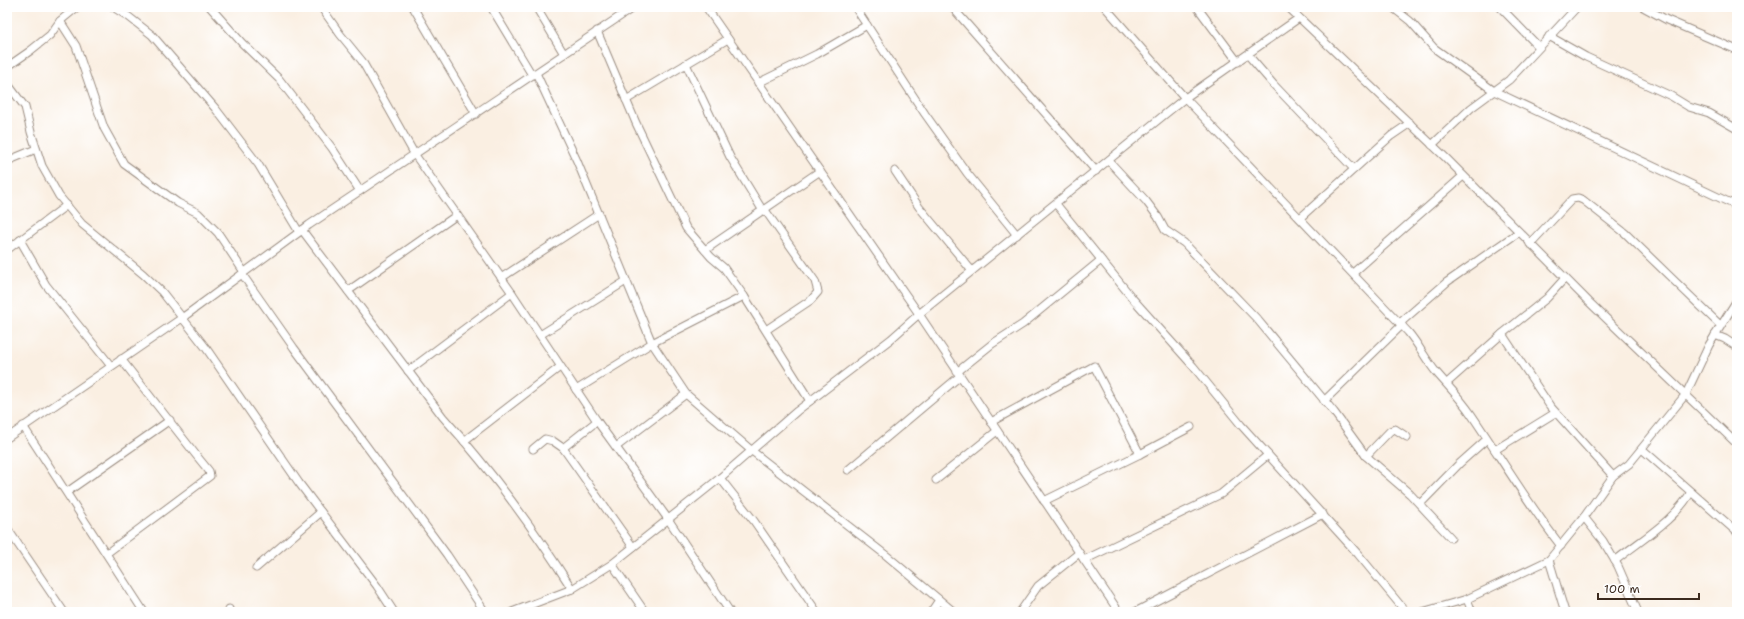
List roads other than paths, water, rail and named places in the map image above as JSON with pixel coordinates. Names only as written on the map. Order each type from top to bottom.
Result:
[{"type":"street","points":[[7,67],[50,35],[60,21],[77,7]]},
{"type":"street","points":[[113,7],[129,17],[152,35],[215,108],[258,164],[301,231],[534,533],[572,589]]},
{"type":"street","points":[[210,7],[242,43],[279,78],[332,148],[360,191]]},
{"type":"street","points":[[321,7],[362,61],[415,155],[512,293],[597,421],[668,519],[730,612]]},
{"type":"street","points":[[414,7],[476,114]]},
{"type":"street","points":[[491,7],[534,74],[599,214],[652,343],[686,394],[752,451],[887,556],[954,612]]},
{"type":"street","points":[[536,7],[564,54]]},
{"type":"street","points":[[7,438],[182,318],[301,231],[564,54],[597,31],[622,10],[634,7]]},
{"type":"street","points":[[706,7],[919,314],[1119,612]]},
{"type":"street","points":[[855,7],[946,143],[1017,235]]},
{"type":"street","points":[[952,7],[1096,171]]},
{"type":"street","points":[[1105,7],[1185,98],[1353,273],[1420,346],[1436,372],[1447,383],[1470,413],[1545,526],[1561,546]]},
{"type":"street","points":[[1197,7],[1238,62]]},
{"type":"street","points":[[1288,7],[1410,123],[1530,244],[1737,444]]},
{"type":"street","points":[[1392,7],[1410,21],[1434,48],[1494,91],[1737,206]]},
{"type":"street","points":[[1500,7],[1539,47]]},
{"type":"street","points":[[1432,145],[1471,108],[1509,80],[1577,7]]},
{"type":"street","points":[[1643,7],[1667,20],[1737,50]]},
{"type":"street","points":[[512,612],[572,589],[612,564],[720,478],[810,401],[892,339],[919,314],[1185,98],[1300,18]]},
{"type":"street","points":[[60,21],[76,46],[104,128],[124,164],[178,203],[198,213],[218,233],[243,273],[299,354],[447,555],[485,612]]},
{"type":"street","points":[[758,83],[817,54],[867,25]]},
{"type":"street","points":[[597,31],[626,100],[686,228],[705,250],[724,268],[766,330],[810,401]]},
{"type":"street","points":[[1549,36],[1586,57],[1671,96],[1689,107],[1709,113],[1737,129]]},
{"type":"street","points":[[626,100],[728,38]]},
{"type":"street","points":[[1248,54],[1274,85],[1354,169]]},
{"type":"street","points":[[686,64],[730,158],[764,210],[815,281],[818,292],[811,300],[766,330]]},
{"type":"street","points":[[7,83],[25,107],[42,166],[67,205],[82,224],[143,274],[162,292],[206,348],[321,512],[377,586],[394,612]]},
{"type":"street","points":[[1300,218],[1391,136],[1410,123]]},
{"type":"street","points":[[7,161],[36,149]]},
{"type":"street","points":[[1109,161],[1146,200],[1165,230],[1184,243],[1257,319],[1324,401],[1366,456],[1420,504],[1451,538]]},
{"type":"street","points":[[705,250],[820,171]]},
{"type":"street","points":[[895,171],[923,212],[972,271]]},
{"type":"street","points":[[1353,273],[1464,176]]},
{"type":"street","points":[[1530,244],[1572,199],[1578,198],[1583,200],[1625,234],[1720,325]]},
{"type":"street","points":[[1056,204],[1133,299],[1193,366],[1268,455],[1358,554],[1406,612]]},
{"type":"street","points":[[7,250],[67,205]]},
{"type":"street","points":[[501,278],[599,214]]},
{"type":"street","points":[[348,291],[457,215]]},
{"type":"street","points":[[1324,401],[1401,324],[1446,282],[1519,232]]},
{"type":"street","points":[[20,240],[46,285],[111,366]]},
{"type":"street","points":[[848,470],[992,344],[1023,324],[1101,260]]},
{"type":"street","points":[[1447,383],[1502,334],[1547,298],[1565,278]]},
{"type":"street","points":[[540,336],[626,281]]},
{"type":"street","points":[[408,371],[512,293]]},
{"type":"street","points":[[576,390],[652,343],[744,296]]},
{"type":"street","points":[[1422,612],[1467,599],[1549,560],[1584,517],[1613,476],[1629,464],[1686,394],[1720,325],[1737,300]]},
{"type":"street","points":[[1502,334],[1555,413],[1613,476]]},
{"type":"street","points":[[1715,335],[1725,339],[1737,348]]},
{"type":"street","points":[[107,552],[210,476],[209,471],[121,359]]},
{"type":"street","points":[[991,422],[1094,366],[1140,454]]},
{"type":"street","points":[[464,441],[560,367]]},
{"type":"street","points":[[616,447],[686,394]]},
{"type":"street","points":[[1495,450],[1555,413]]},
{"type":"street","points":[[67,492],[170,420]]},
{"type":"street","points":[[563,448],[597,421]]},
{"type":"street","points":[[24,426],[107,552],[144,612]]},
{"type":"street","points":[[1044,501],[1191,427]]},
{"type":"street","points":[[1366,456],[1390,431],[1395,429],[1407,437]]},
{"type":"street","points":[[936,480],[997,431]]},
{"type":"street","points":[[1420,504],[1459,464],[1487,439]]},
{"type":"street","points":[[533,449],[545,440],[553,441],[563,448],[633,547]]},
{"type":"street","points":[[1642,449],[1737,532]]},
{"type":"street","points":[[1084,560],[1215,497],[1268,455]]},
{"type":"street","points":[[720,478],[754,522],[816,612]]},
{"type":"street","points":[[1616,561],[1674,515],[1683,506],[1691,492]]},
{"type":"street","points":[[256,568],[321,512]]},
{"type":"street","points":[[1135,612],[1323,514]]},
{"type":"street","points":[[1584,517],[1603,541],[1616,561],[1638,612]]},
{"type":"street","points":[[7,528],[64,612]]},
{"type":"street","points":[[1020,612],[1038,586],[1079,553]]},
{"type":"street","points":[[1549,560],[1565,612]]},
{"type":"street","points":[[612,564],[645,612]]},
{"type":"street","points":[[1467,599],[1472,612]]},
{"type":"street","points":[[931,612],[939,600]]}]
